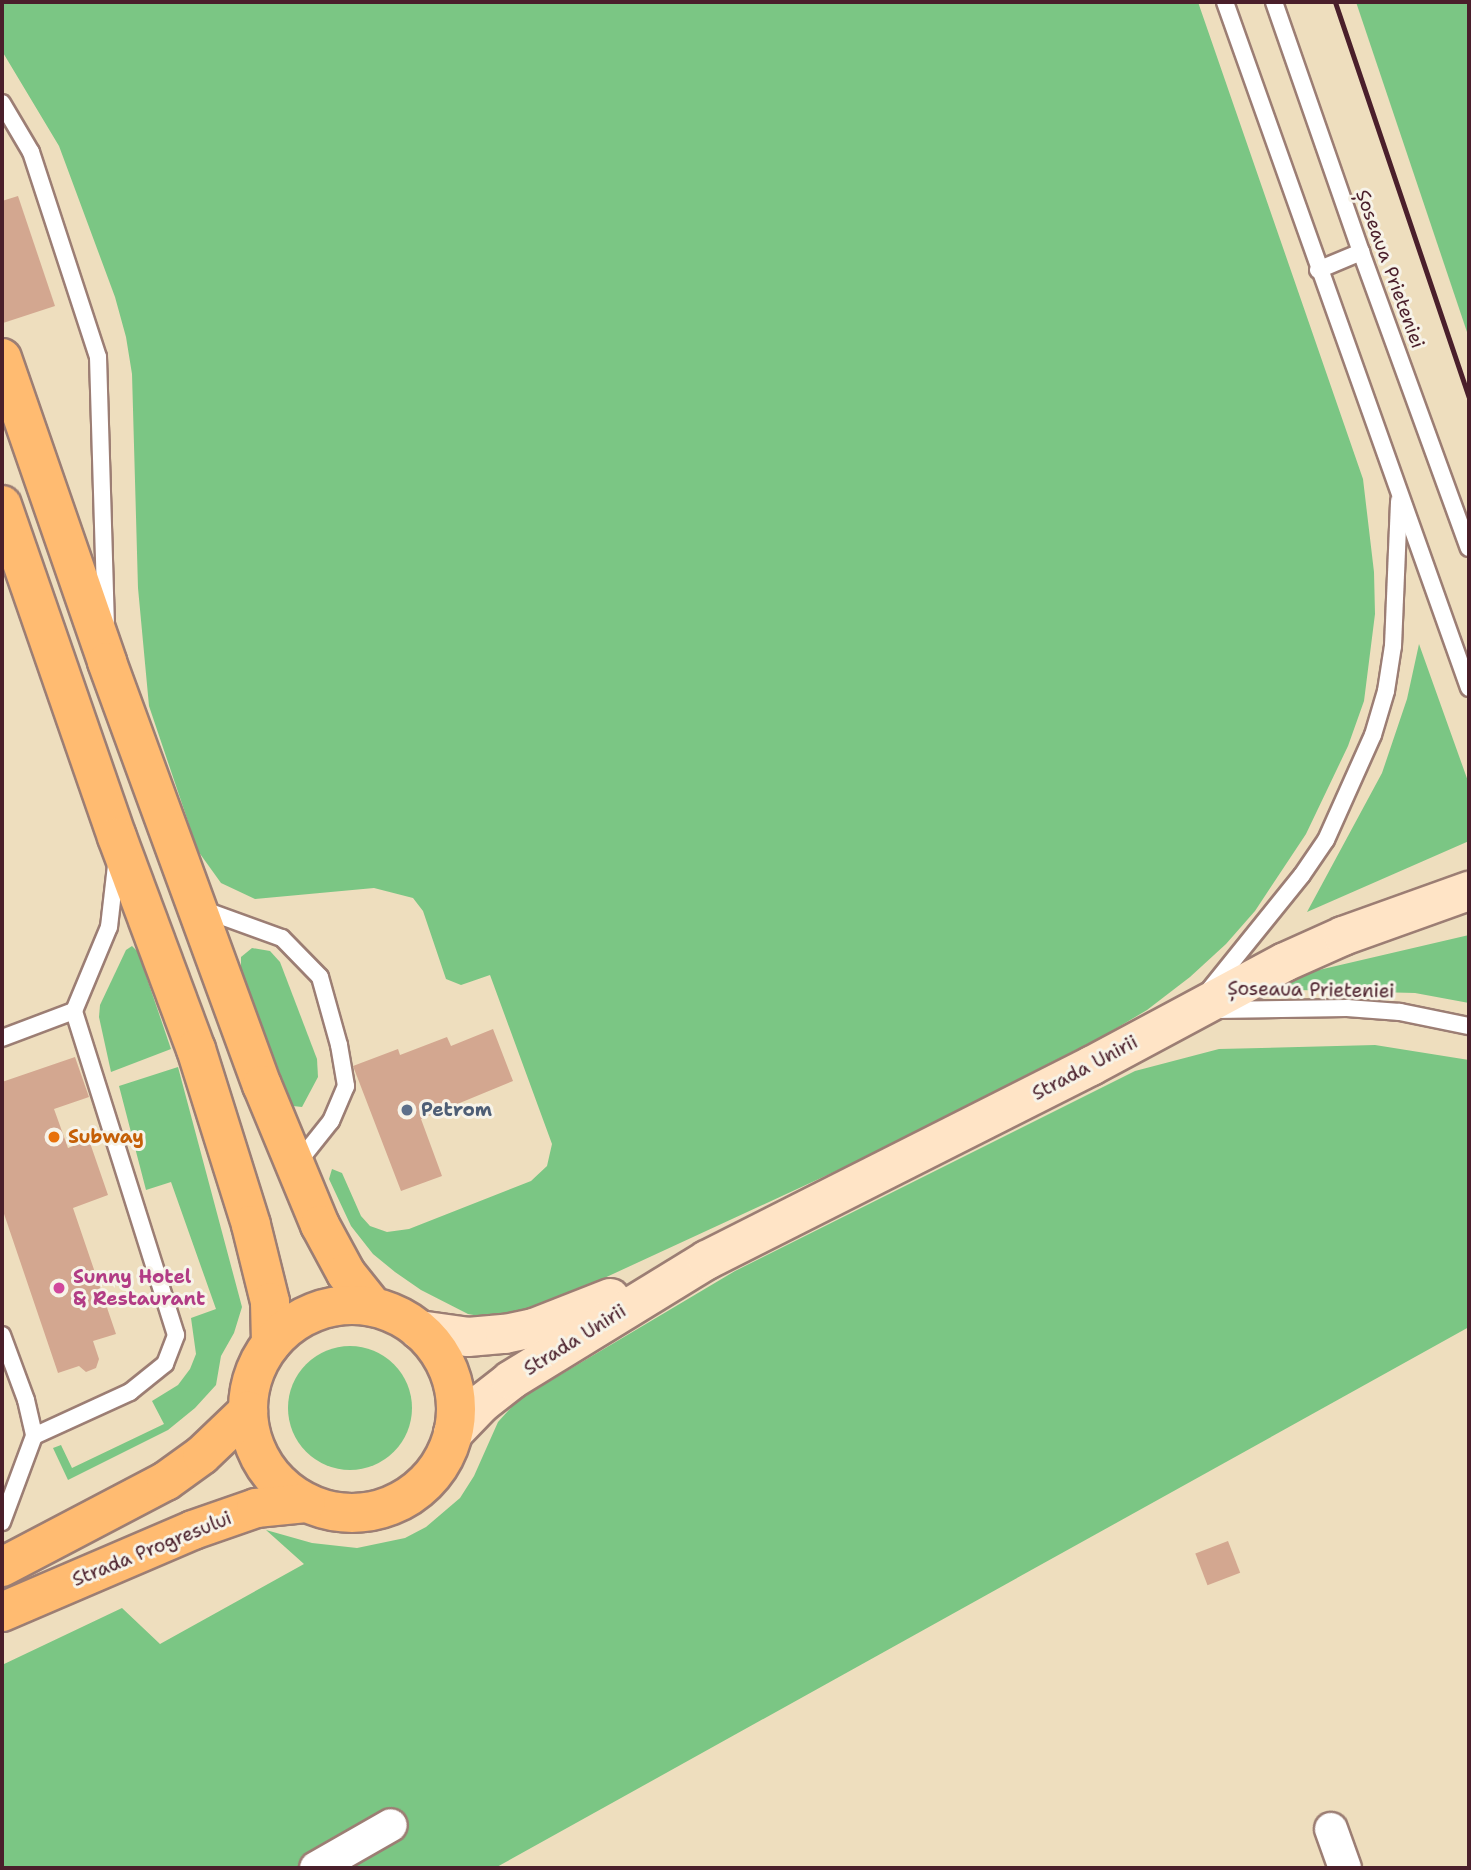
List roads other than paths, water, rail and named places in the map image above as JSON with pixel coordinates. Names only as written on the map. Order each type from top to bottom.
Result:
[{"type":"highway","points":[[2,358],[107,662],[295,1167],[320,1225],[345,1273],[373,1307]]},
{"type":"highway","points":[[2,505],[117,837],[196,1049],[251,1225],[270,1302],[271,1344]]},
{"type":"highway","points":[[352,1305],[373,1307],[402,1318],[419,1330],[439,1354],[453,1383],[456,1412],[453,1433],[437,1471],[423,1486],[397,1503],[356,1513],[326,1510],[306,1503],[281,1485],[267,1469],[253,1442],[248,1411],[255,1370],[271,1344],[293,1323],[321,1309],[352,1305]]},
{"type":"highway","points":[[2,1567],[166,1481],[202,1455],[248,1411]]},
{"type":"highway","name":"Strada Progresului","points":[[2,1612],[193,1530],[256,1508],[306,1503]]},
{"type":"main road","name":"Strada Unirii","points":[[453,1433],[482,1403],[511,1380],[706,1260],[1091,1066],[1242,983],[1343,936],[1469,891]]},
{"type":"main road","name":"Strada Unirii","points":[[419,1330],[468,1337],[534,1328],[706,1260]]},
{"type":"street","points":[[316,1868],[391,1825]]},
{"type":"street","points":[[1331,1829],[1345,1868]]},
{"type":"lane","points":[[1226,2],[1318,270],[1360,375],[1469,688]]},
{"type":"lane","name":"Șoseaua Prieteniei","points":[[1274,2],[1361,252],[1469,548]]},
{"type":"lane","points":[[2,103],[31,152],[99,357],[107,662]]},
{"type":"lane","points":[[1318,270],[1361,252]]},
{"type":"lane","points":[[1192,1010],[1294,885],[1326,840],[1373,735],[1386,691],[1393,646],[1400,488]]},
{"type":"lane","points":[[34,1436],[130,1392],[165,1364],[176,1335],[74,1011],[109,927],[115,894],[117,837]]},
{"type":"lane","points":[[196,907],[282,938],[320,977],[339,1045],[346,1086],[331,1121],[295,1167]]},
{"type":"lane","name":"Șoseaua Prieteniei","points":[[1192,1010],[1347,1008],[1400,1012],[1469,1026]]},
{"type":"lane","points":[[2,1038],[74,1011]]},
{"type":"lane","points":[[2,1335],[26,1400],[34,1436],[2,1522]]},
{"type":"railway","points":[[1335,2],[1469,397]]},
{"type":"place","name":"Petrom","points":[[407,1110]]},
{"type":"place","name":"Subway","points":[[54,1137]]},
{"type":"place","name":"Sunny Hotel & Restaurant","points":[[59,1288]]}]
